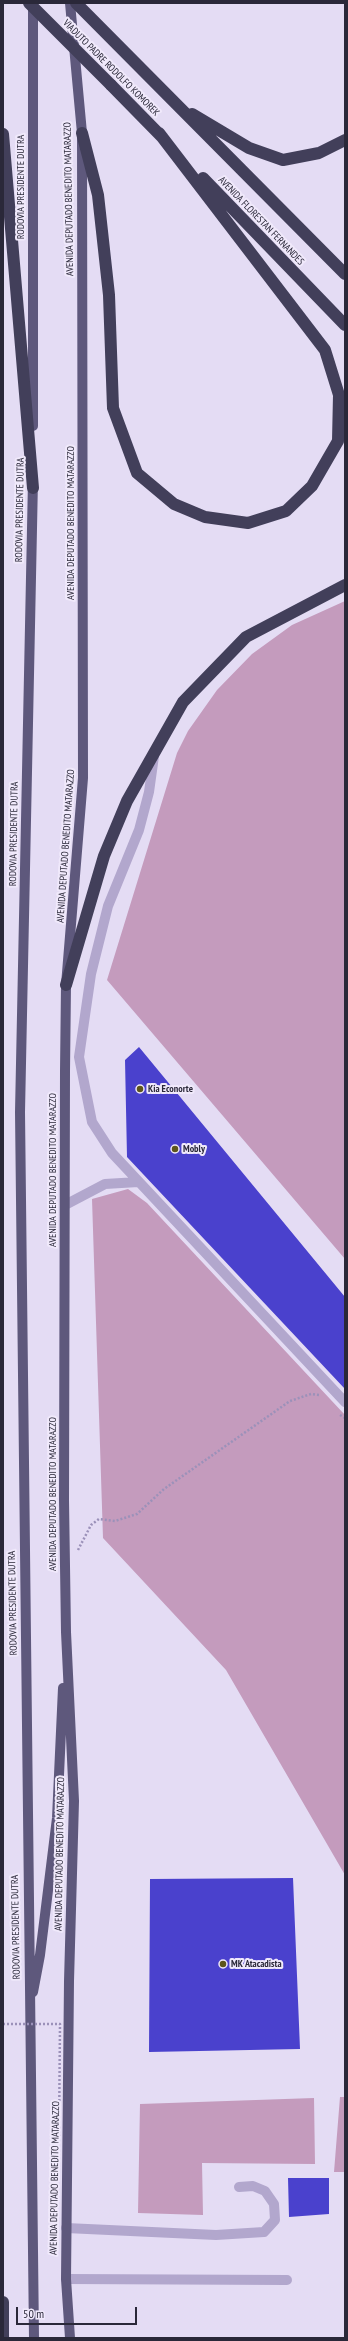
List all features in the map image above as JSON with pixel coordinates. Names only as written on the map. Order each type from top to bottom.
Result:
[{"type":"highway","name":"VIADUTO PADRE RODOLFO KOMOREK","points":[[29,3],[159,133]]},
{"type":"highway","name":"VIADUTO PADRE RODOLFO KOMOREK","points":[[72,4],[179,106]]},
{"type":"highway","points":[[179,106],[249,148],[283,160],[319,153],[345,140]]},
{"type":"highway","name":"AVENIDA FLORESTAN FERNANDES","points":[[179,106],[345,274]]},
{"type":"highway","points":[[82,133],[98,195],[109,295],[113,408],[136,473],[174,504],[205,517],[248,523],[286,511],[312,486],[338,441],[339,395],[325,350],[159,133]]},
{"type":"highway","name":"AVENIDA FLORESTAN FERNANDES","points":[[159,133],[345,325]]},
{"type":"highway","points":[[3,134],[33,488]]},
{"type":"highway","points":[[66,985],[104,856],[126,800],[183,702],[246,637],[345,585]]},
{"type":"highway","points":[[3,2302],[3,2338]]},
{"type":"main road","name":"RODOVIA PRESIDENTE DUTRA","points":[[33,3],[33,488],[20,1112],[29,2016],[34,2338]]},
{"type":"main road","name":"AVENIDA DEPUTADO BENEDITO MATARAZZO","points":[[70,2338],[66,2279],[66,2228],[69,1981],[74,1801],[66,1632],[65,1563],[66,985],[84,778],[82,133],[72,4]]},
{"type":"main road","points":[[29,2016],[40,1955],[56,1818],[66,1632]]},
{"type":"street","points":[[155,748],[149,792],[139,830],[108,906],[91,974],[79,1057],[92,1122],[112,1153],[138,1182],[345,1402]]},
{"type":"street","points":[[65,1205],[105,1184],[138,1182]]},
{"type":"street","points":[[66,2228],[216,2235],[264,2232],[275,2220],[274,2204],[265,2191],[253,2186],[238,2187]]},
{"type":"street","points":[[66,2279],[286,2280]]},
{"type":"path","points":[[65,1563],[77,1552],[91,1524],[99,1519],[115,1521],[137,1514],[164,1489],[290,1401],[318,1393],[324,1399]]},
{"type":"path","points":[[338,1412],[345,1418]]},
{"type":"path","points":[[3,2024],[60,2024],[59,2136]]},
{"type":"shaded area","points":[[345,601],[345,1259],[107,980],[177,753],[188,731],[217,690],[252,654],[292,625]]},
{"type":"shaded area","points":[[128,1189],[147,1203],[345,1415],[345,1875],[226,1670],[103,1538],[92,1199]]},
{"type":"shaded area","points":[[340,2097],[345,2097],[345,2172],[334,2172]]},
{"type":"shaded area","points":[[314,2098],[315,2164],[202,2163],[203,2215],[138,2213],[140,2104]]},
{"type":"building","points":[[139,1047],[345,1297],[345,1389],[127,1157],[125,1060]]},
{"type":"building","name":"MK Atacadista","points":[[293,1878],[300,2049],[149,2052],[150,1879]]},
{"type":"building","points":[[288,2178],[329,2178],[329,2214],[289,2217]]},
{"type":"place","name":"Kia Econorte","points":[[140,1089]]},
{"type":"place","name":"Mobly","points":[[175,1149]]},
{"type":"place","name":"MK Atacadista","points":[[223,1964]]}]
